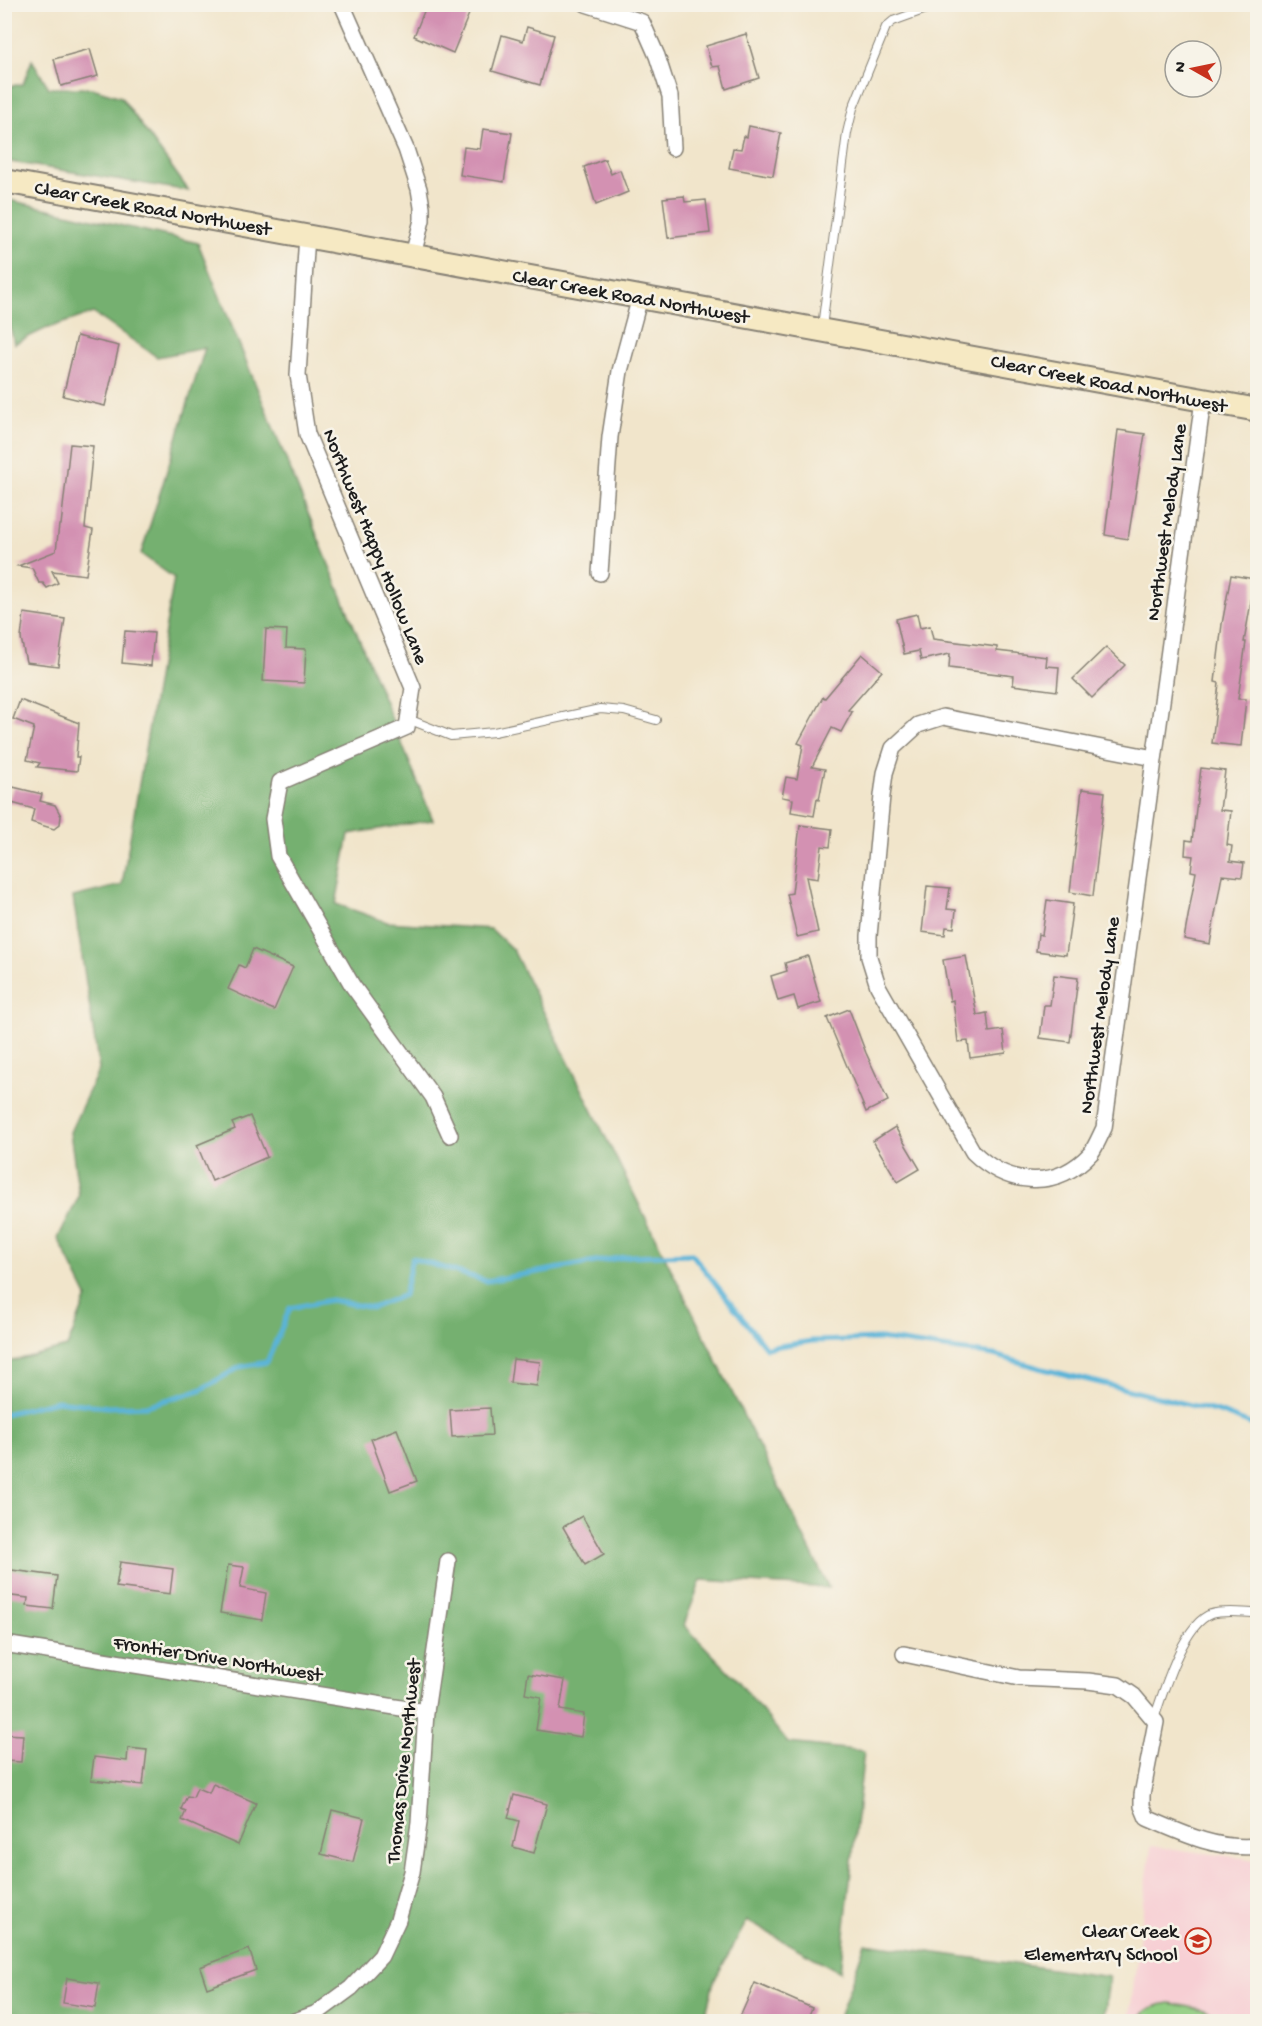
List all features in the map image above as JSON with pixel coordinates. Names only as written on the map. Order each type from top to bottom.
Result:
[{"type":"main road","name":"Clear Creek Road Northwest","points":[[4,181],[1257,410]]},
{"type":"street","points":[[342,4],[406,148],[419,189],[423,207],[422,220],[413,255]]},
{"type":"street","points":[[586,4],[642,22],[657,56],[670,96],[673,148]]},
{"type":"street","name":"Northwest Happy Hollow Lane","points":[[307,235],[298,375],[307,434],[412,688],[408,719]]},
{"type":"street","points":[[600,573],[612,426],[620,371],[640,297]]},
{"type":"street","name":"Northwest Melody Lane","points":[[1154,758],[943,717],[918,725],[893,748],[885,773],[882,796],[869,957],[878,986],[973,1152],[986,1165],[1004,1175],[1028,1180],[1048,1180],[1067,1172],[1091,1152],[1104,1128],[1203,400]]},
{"type":"street","points":[[408,719],[407,727],[280,782],[273,819],[278,856],[352,985],[433,1097],[450,1135]]},
{"type":"street","name":"Thomas Drive Northwest","points":[[292,2022],[319,2017],[351,1988],[381,1956],[398,1920],[412,1872],[419,1823],[426,1712],[448,1561]]},
{"type":"street","name":"Frontier Drive Northwest","points":[[4,1644],[426,1712]]},
{"type":"street","points":[[904,1654],[1019,1678],[1112,1684],[1130,1692],[1156,1722],[1142,1795],[1142,1806],[1147,1818],[1175,1831],[1216,1843],[1238,1848],[1257,1846]]},
{"type":"lane","points":[[822,330],[847,133],[853,108],[886,27],[893,21],[929,9],[933,4]]},
{"type":"lane","points":[[408,719],[450,736],[494,732],[600,709],[624,711],[656,720]]},
{"type":"lane","points":[[1154,1719],[1174,1661],[1202,1618],[1214,1613],[1257,1613]]},
{"type":"shaded area","name":"Clear Creek Elementary School","points":[[1151,1846],[1257,1860],[1257,2021],[1129,2022]]},
{"type":"green space","points":[[32,60],[49,88],[92,88],[121,97],[189,191],[5,161],[5,87],[23,84]]},
{"type":"green space","points":[[5,199],[198,243],[433,820],[349,834],[336,904],[387,922],[491,929],[513,950],[829,1588],[701,1580],[684,1625],[738,1681],[788,1743],[864,1751],[840,1972],[747,1921],[714,1981],[704,2021],[5,2021],[4,1363],[67,1347],[87,1297],[58,1238],[79,1196],[70,1132],[99,1069],[73,897],[122,885],[174,578],[141,554],[205,348],[157,357],[93,313],[45,329],[14,344],[5,304]]},
{"type":"green space","points":[[865,1943],[1109,1977],[1104,2021],[838,2021]]},
{"type":"green space","points":[[1170,2003],[1205,2010],[1224,2021],[1137,2021],[1151,2008]]},
{"type":"building","points":[[427,4],[460,4],[471,9],[453,53],[414,36]]},
{"type":"building","points":[[527,27],[554,35],[540,85],[492,71],[502,35],[523,41]]},
{"type":"building","points":[[746,34],[759,78],[726,89],[720,66],[712,67],[706,46]]},
{"type":"building","points":[[90,49],[98,76],[61,86],[54,59]]},
{"type":"building","points":[[749,126],[781,133],[773,176],[729,168],[733,148],[741,149]]},
{"type":"building","points":[[483,129],[512,133],[504,182],[460,175],[464,147],[480,149]]},
{"type":"building","points":[[605,159],[611,174],[620,170],[628,192],[596,205],[584,167]]},
{"type":"building","points":[[684,196],[685,202],[706,200],[710,233],[668,238],[663,198]]},
{"type":"building","points":[[77,336],[119,346],[105,406],[63,396]]},
{"type":"building","points":[[1118,430],[1145,434],[1128,539],[1105,535]]},
{"type":"building","points":[[70,444],[93,446],[85,528],[93,530],[86,575],[52,571],[58,583],[47,588],[43,583],[39,583],[32,568],[18,566],[56,551]]},
{"type":"building","points":[[1231,575],[1255,579],[1244,642],[1246,642],[1238,699],[1246,699],[1241,746],[1212,743],[1219,683],[1215,682]]},
{"type":"building","points":[[24,613],[65,619],[58,666],[26,662],[21,638]]},
{"type":"building","points":[[917,614],[920,628],[930,626],[933,639],[997,647],[997,651],[1047,657],[1046,666],[1059,667],[1057,691],[1013,685],[1014,676],[949,668],[950,654],[921,660],[919,651],[904,654],[896,619]]},
{"type":"building","points":[[266,629],[287,630],[286,648],[306,649],[304,683],[263,681]]},
{"type":"building","points":[[125,631],[154,633],[151,666],[122,663]]},
{"type":"building","points":[[1106,647],[1125,665],[1092,698],[1073,679]]},
{"type":"building","points":[[862,654],[882,671],[848,710],[852,712],[841,732],[832,728],[812,767],[825,769],[814,816],[791,812],[793,799],[782,797],[786,777],[797,779],[803,745],[798,743],[823,697],[825,698]]},
{"type":"building","points":[[20,700],[79,723],[77,771],[37,767],[40,763],[27,760],[34,727],[13,719]]},
{"type":"building","points":[[1201,768],[1225,771],[1220,810],[1231,811],[1227,845],[1232,846],[1230,861],[1244,863],[1242,877],[1222,875],[1210,944],[1184,939],[1196,872],[1191,871],[1193,856],[1185,855],[1186,840],[1192,841]]},
{"type":"building","points":[[13,787],[42,794],[40,801],[55,805],[61,816],[60,824],[54,829],[31,822],[34,809],[8,802]]},
{"type":"building","points":[[1082,789],[1105,792],[1093,896],[1070,892]]},
{"type":"building","points":[[800,825],[832,829],[830,847],[822,846],[818,879],[806,877],[818,932],[797,937],[787,894],[792,893]]},
{"type":"building","points":[[927,886],[950,888],[947,909],[956,910],[954,928],[946,927],[945,935],[922,932]]},
{"type":"building","points":[[1047,900],[1073,904],[1066,955],[1036,951],[1038,934],[1042,935]]},
{"type":"building","points":[[253,949],[293,967],[274,1010],[228,989],[239,965],[245,968]]},
{"type":"building","points":[[808,956],[821,1002],[798,1009],[794,996],[778,1001],[771,976],[787,971],[785,963]]},
{"type":"building","points":[[966,956],[977,1015],[987,1013],[989,1032],[1003,1030],[1006,1053],[970,1058],[968,1041],[958,1042],[953,1000],[950,1001],[943,960]]},
{"type":"building","points":[[1054,975],[1078,978],[1070,1042],[1040,1038],[1044,1005],[1050,1005]]},
{"type":"building","points":[[849,1009],[888,1101],[866,1112],[827,1018]]},
{"type":"building","points":[[250,1116],[267,1157],[212,1181],[197,1145],[235,1129],[232,1123]]},
{"type":"building","points":[[895,1127],[920,1169],[898,1182],[873,1141]]},
{"type":"building","points":[[513,1359],[540,1362],[537,1386],[510,1383]]},
{"type":"building","points":[[490,1408],[492,1435],[452,1437],[450,1410]]},
{"type":"building","points":[[397,1429],[417,1481],[390,1491],[371,1439]]},
{"type":"building","points":[[582,1516],[604,1554],[585,1565],[563,1527]]},
{"type":"building","points":[[120,1562],[173,1569],[170,1594],[116,1587]]},
{"type":"building","points":[[228,1565],[244,1567],[240,1588],[266,1593],[262,1620],[220,1613]]},
{"type":"building","points":[[4,1569],[57,1576],[53,1609],[27,1606],[28,1598],[4,1595]]},
{"type":"building","points":[[528,1674],[565,1680],[560,1710],[584,1714],[581,1737],[536,1730],[541,1697],[525,1694]]},
{"type":"building","points":[[4,1734],[23,1735],[21,1762],[4,1761]]},
{"type":"building","points":[[128,1748],[147,1750],[143,1785],[91,1780],[94,1757],[127,1761]]},
{"type":"building","points":[[213,1784],[256,1803],[238,1845],[182,1820],[186,1811],[181,1809],[187,1796],[193,1797],[197,1788],[209,1793]]},
{"type":"building","points":[[514,1795],[547,1804],[534,1853],[513,1847],[519,1821],[508,1818]]},
{"type":"building","points":[[332,1810],[364,1818],[353,1862],[321,1854]]},
{"type":"building","points":[[249,1949],[256,1970],[207,1988],[200,1967]]},
{"type":"building","points":[[67,1978],[99,1983],[95,2008],[63,2003]]},
{"type":"building","points":[[755,1983],[812,2008],[806,2022],[751,2022],[740,2017]]},
{"type":"waterway","points":[[4,1414],[57,1401],[108,1407],[146,1406],[200,1390],[240,1367],[267,1362],[290,1308],[331,1300],[372,1308],[404,1295],[412,1258],[486,1281],[630,1256],[692,1254],[766,1348],[812,1341],[880,1339],[994,1355],[1219,1412],[1258,1427]]},
{"type":"place","name":"Clear Creek Elementary School","points":[[1198,1941]]}]
